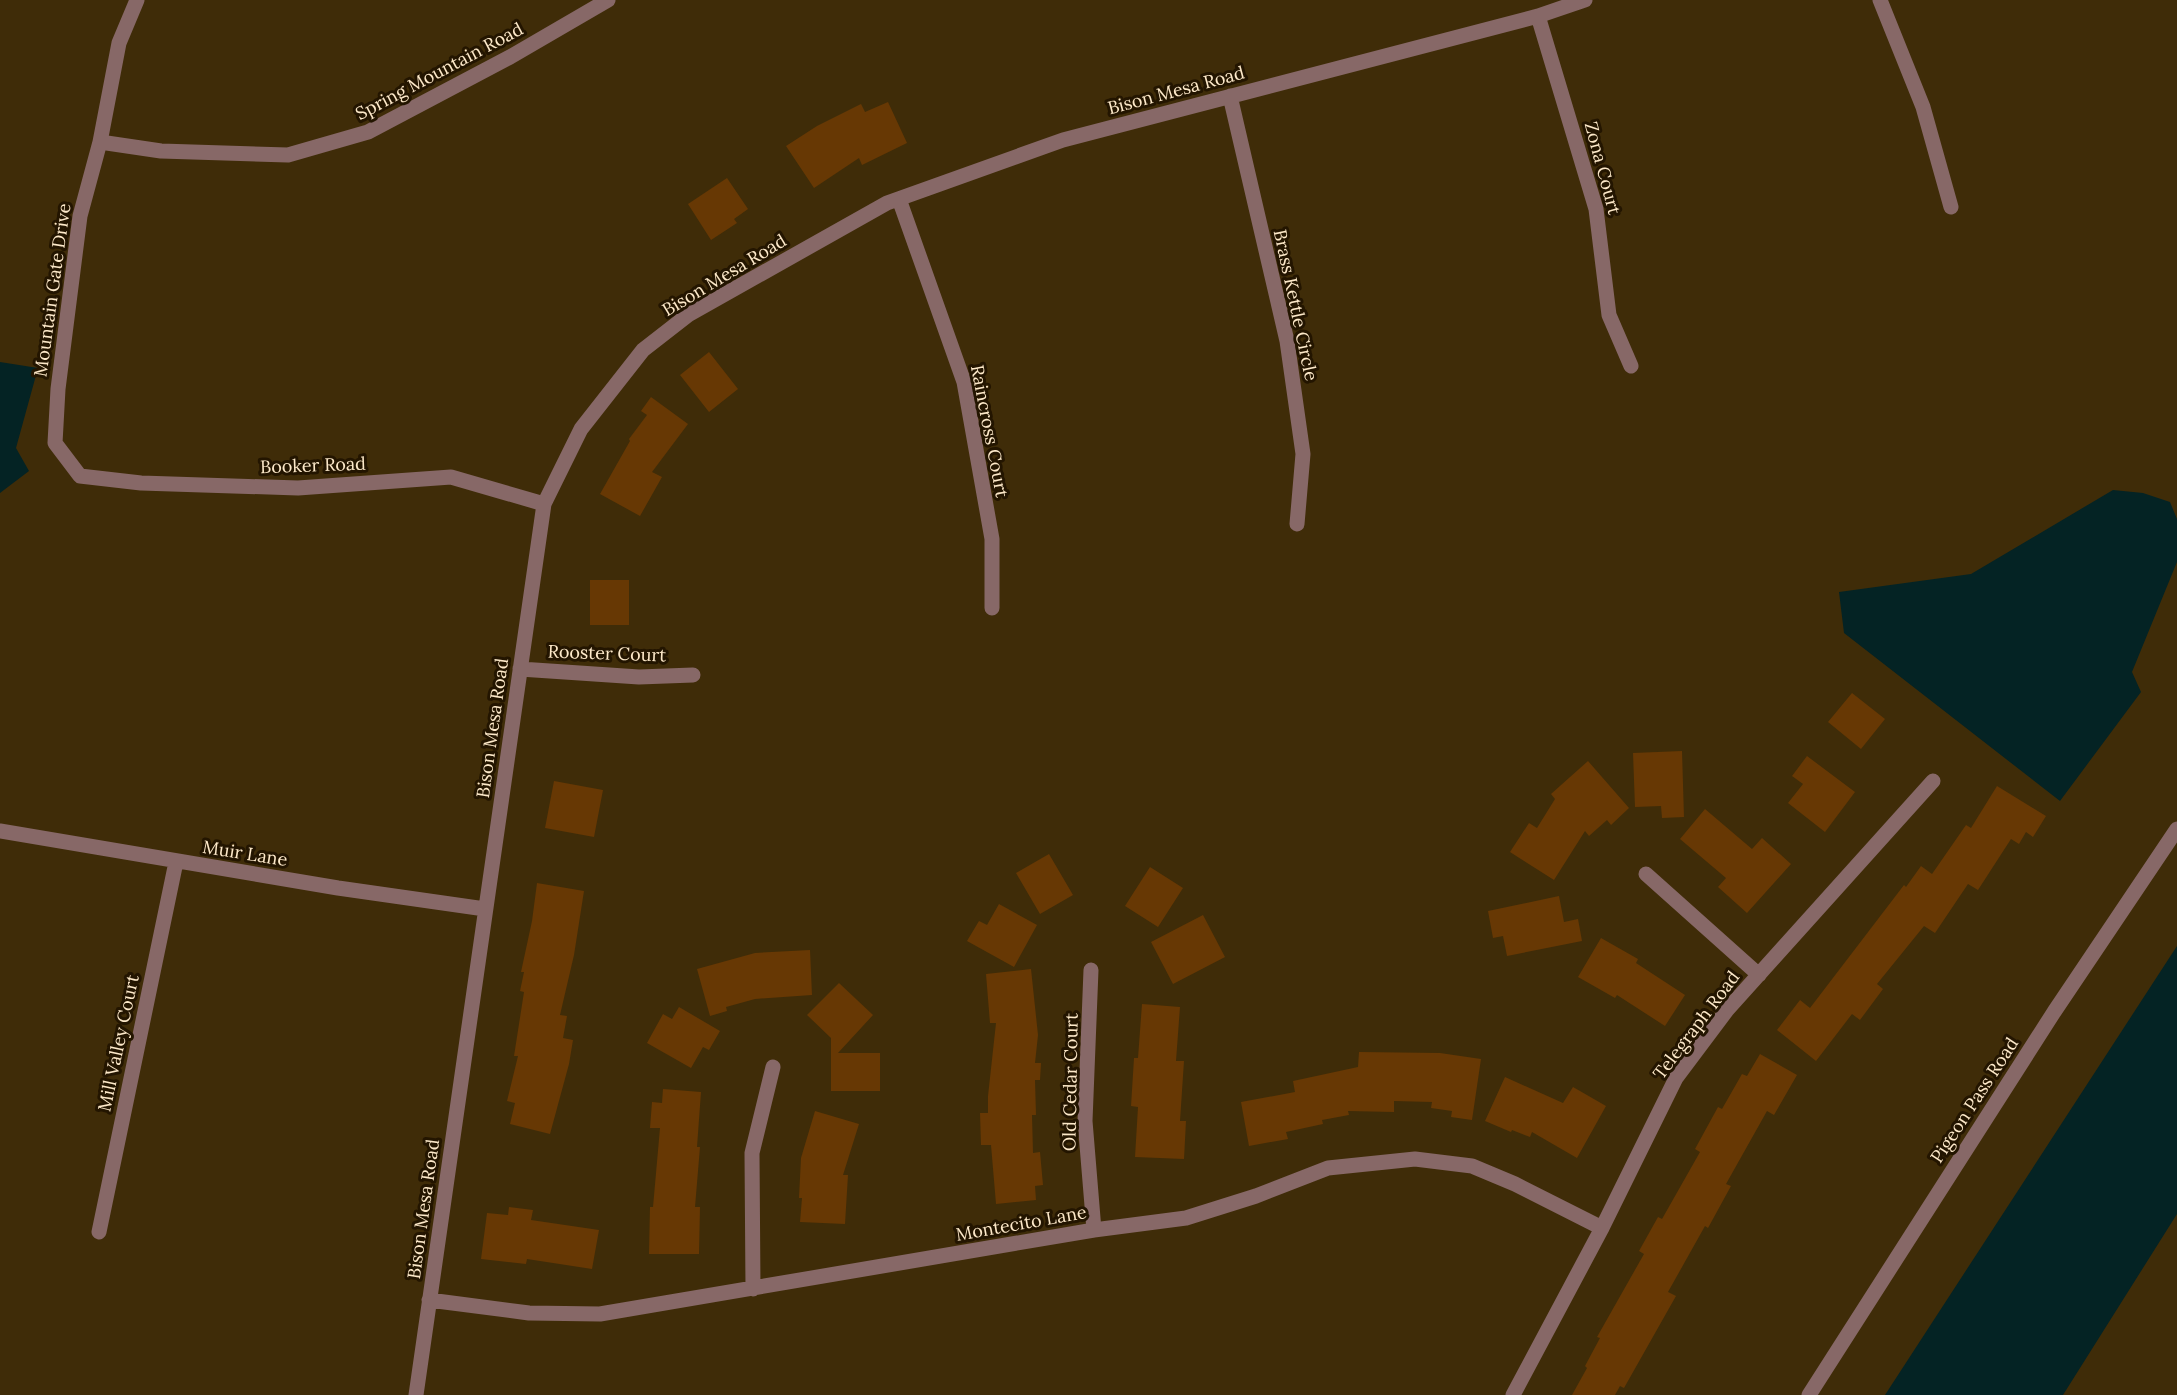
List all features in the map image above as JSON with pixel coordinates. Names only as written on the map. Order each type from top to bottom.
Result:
[{"type":"street","name":"Mountain Gate Drive","points":[[80,476],[54,443],[58,389],[80,216],[100,142],[119,43],[137,0]]},
{"type":"street","name":"Spring Mountain Road","points":[[100,142],[161,151],[288,156],[368,132],[510,57],[608,0]]},
{"type":"street","name":"Bison Mesa Road","points":[[416,1395],[544,504],[581,429],[643,350],[688,315],[887,203],[1063,140],[1538,16],[1585,0]]},
{"type":"street","points":[[1880,0],[1923,107],[1951,207]]},
{"type":"street","name":"Zona Court","points":[[1538,16],[1596,209],[1609,315],[1631,366]]},
{"type":"street","name":"Brass Kettle Circle","points":[[1230,96],[1287,341],[1303,454],[1297,524]]},
{"type":"street","name":"Raincross Court","points":[[899,199],[964,382],[992,539],[992,608]]},
{"type":"street","name":"Booker Road","points":[[80,476],[141,483],[298,488],[451,477],[544,504]]},
{"type":"street","name":"Rooster Court","points":[[520,669],[639,677],[693,675]]},
{"type":"street","name":"Telegraph Road","points":[[1514,1395],[1602,1228],[1676,1078],[1727,1010],[1933,781]]},
{"type":"street","name":"Pigeon Pass Road","points":[[1809,1395],[2054,1012],[2177,829]]},
{"type":"street","name":"Muir Lane","points":[[0,831],[338,888],[485,909]]},
{"type":"street","name":"Mill Valley Court","points":[[99,1232],[176,861]]},
{"type":"street","points":[[1646,874],[1759,975]]},
{"type":"street","name":"Old Cedar Court","points":[[1092,970],[1085,1121],[1094,1230]]},
{"type":"street","points":[[753,1289],[752,1153],[773,1067]]},
{"type":"street","name":"Montecito Lane","points":[[429,1300],[529,1313],[600,1314],[1094,1230],[1186,1218],[1256,1196],[1328,1168],[1415,1159],[1472,1166],[1515,1184],[1602,1228]]},
{"type":"water","points":[[0,362],[38,368],[16,448],[29,471],[0,493]]},
{"type":"water","points":[[2113,490],[2143,493],[2170,502],[2177,519],[2177,562],[2132,672],[2141,692],[2060,801],[1844,633],[1839,592],[1971,574]]},
{"type":"water","points":[[2177,946],[2177,1214],[2063,1395],[1885,1395]]},
{"type":"building","points":[[888,102],[907,143],[862,165],[859,158],[814,188],[786,146],[817,126],[861,104],[865,112]]},
{"type":"building","points":[[727,178],[748,209],[734,219],[737,223],[711,240],[688,204]]},
{"type":"building","points":[[709,352],[738,389],[709,412],[680,375]]},
{"type":"building","points":[[651,397],[688,424],[652,472],[662,477],[640,516],[600,494],[630,441],[629,439],[647,415],[641,411]]},
{"type":"building","points":[[590,580],[629,580],[629,625],[590,625]]},
{"type":"building","points":[[1852,693],[1885,719],[1861,749],[1828,722]]},
{"type":"building","points":[[1682,751],[1684,817],[1662,818],[1661,806],[1635,807],[1633,753]]},
{"type":"building","points":[[1807,756],[1855,792],[1825,832],[1788,803],[1803,784],[1792,776]]},
{"type":"building","points":[[1588,761],[1629,808],[1611,825],[1607,820],[1589,836],[1585,831],[1554,880],[1510,852],[1529,823],[1537,828],[1555,799],[1551,794]]},
{"type":"building","points":[[554,781],[603,790],[594,837],[545,828]]},
{"type":"building","points":[[1997,786],[2046,816],[2033,837],[2026,832],[2019,844],[2011,839],[1978,890],[1968,884],[1935,933],[1924,926],[1877,984],[1883,989],[1860,1020],[1852,1014],[1816,1061],[1777,1030],[1800,1000],[1810,1008],[1921,866],[1932,874],[1966,825],[1971,828]]},
{"type":"building","points":[[1705,809],[1752,849],[1762,838],[1791,864],[1747,913],[1718,887],[1726,878],[1680,839]]},
{"type":"building","points":[[1049,854],[1073,895],[1040,914],[1016,873]]},
{"type":"building","points":[[1150,867],[1183,888],[1158,927],[1125,906]]},
{"type":"building","points":[[537,883],[584,891],[574,955],[560,1015],[567,1016],[563,1038],[573,1040],[569,1064],[550,1134],[510,1124],[515,1103],[507,1101],[518,1056],[514,1056],[524,992],[520,991],[524,972],[521,972],[532,921]]},
{"type":"building","points":[[1559,896],[1564,922],[1578,919],[1582,941],[1507,956],[1503,936],[1493,938],[1488,911]]},
{"type":"building","points":[[999,904],[1037,925],[1014,967],[967,941],[979,921],[987,925]]},
{"type":"building","points":[[1203,915],[1225,957],[1173,984],[1151,942]]},
{"type":"building","points":[[1601,938],[1638,959],[1636,963],[1685,995],[1665,1026],[1617,995],[1615,998],[1578,977]]},
{"type":"building","points":[[810,950],[812,995],[755,999],[726,1007],[727,1011],[710,1016],[697,969],[755,953]]},
{"type":"building","points":[[1031,969],[1038,1035],[1035,1063],[1041,1063],[1040,1080],[1035,1080],[1036,1115],[1032,1115],[1033,1153],[1040,1152],[1043,1185],[1035,1186],[1036,1200],[996,1204],[991,1145],[981,1145],[980,1113],[988,1113],[996,1023],[990,1023],[986,974]]},
{"type":"building","points":[[839,983],[873,1015],[838,1053],[880,1053],[880,1091],[831,1091],[831,1038],[807,1015]]},
{"type":"building","points":[[1142,1004],[1180,1007],[1176,1061],[1184,1061],[1180,1121],[1186,1121],[1184,1159],[1135,1157],[1138,1107],[1131,1106],[1134,1058],[1138,1058]]},
{"type":"building","points":[[679,1007],[720,1031],[709,1050],[703,1047],[691,1068],[647,1043],[663,1014],[672,1019]]},
{"type":"building","points":[[1359,1052],[1440,1053],[1481,1059],[1472,1120],[1451,1117],[1452,1111],[1431,1108],[1432,1102],[1394,1101],[1394,1112],[1348,1111],[1349,1115],[1322,1120],[1323,1124],[1286,1132],[1288,1139],[1249,1146],[1241,1102],[1295,1092],[1293,1081],[1358,1067]]},
{"type":"building","points":[[1760,1054],[1797,1075],[1774,1115],[1767,1111],[1726,1184],[1731,1186],[1708,1228],[1705,1226],[1668,1292],[1676,1296],[1624,1388],[1620,1386],[1615,1395],[1572,1395],[1600,1338],[1597,1337],[1644,1254],[1639,1251],[1658,1217],[1662,1219],[1700,1152],[1695,1149],[1718,1107],[1722,1109],[1742,1074],[1747,1076]]},
{"type":"building","points":[[1505,1077],[1563,1103],[1573,1087],[1606,1106],[1577,1158],[1532,1132],[1530,1137],[1485,1121]]},
{"type":"building","points":[[663,1089],[701,1092],[697,1147],[700,1147],[695,1207],[700,1207],[699,1254],[649,1254],[650,1207],[653,1207],[660,1128],[650,1128],[652,1102],[662,1103]]},
{"type":"building","points":[[815,1111],[859,1124],[843,1175],[848,1175],[845,1224],[800,1222],[801,1158]]},
{"type":"building","points":[[509,1207],[533,1210],[531,1220],[599,1230],[592,1269],[527,1259],[526,1264],[481,1259],[487,1213],[508,1215]]}]
